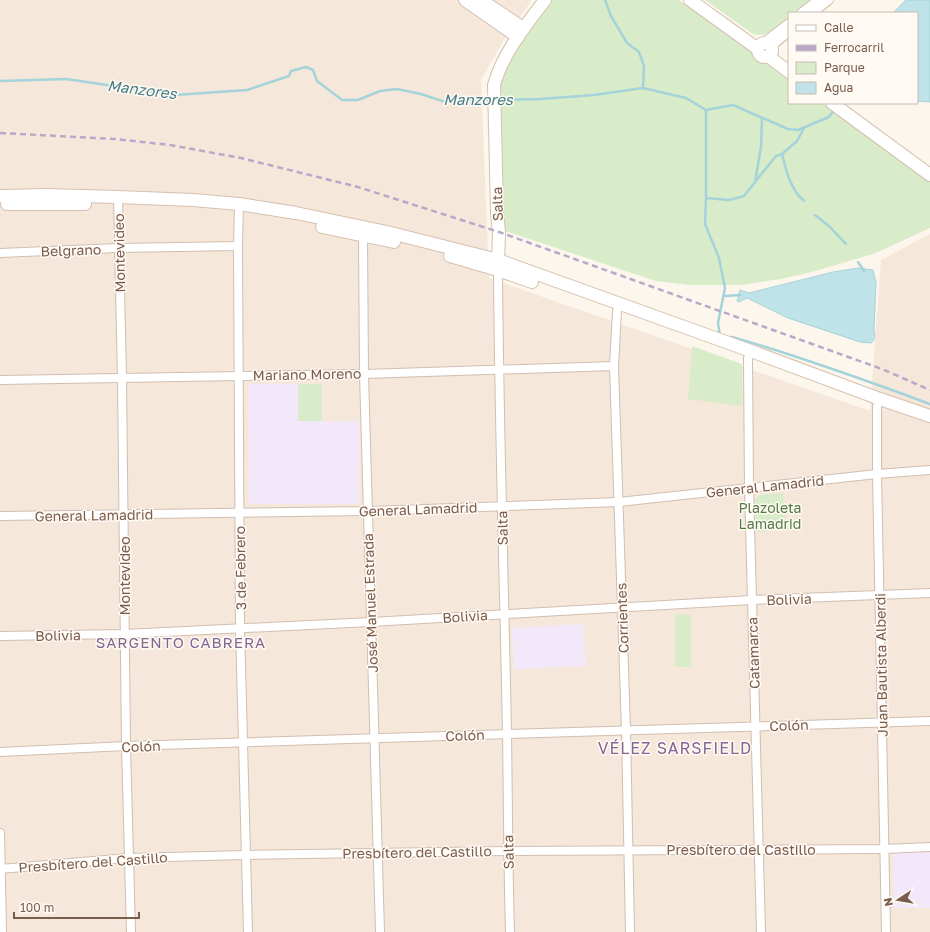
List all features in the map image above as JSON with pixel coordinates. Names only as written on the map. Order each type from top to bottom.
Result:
[{"type":"main road","points":[[465,0],[521,33]]},
{"type":"main road","points":[[481,0],[521,33]]},
{"type":"main road","name":"Salta","points":[[498,265],[499,232],[494,124],[494,84],[499,68],[521,33],[545,0]]},
{"type":"main road","points":[[690,0],[788,62]]},
{"type":"main road","points":[[701,0],[766,49],[788,71]]},
{"type":"main road","points":[[834,104],[930,166]]},
{"type":"main road","points":[[845,104],[873,129],[930,175]]},
{"type":"main road","points":[[0,196],[46,195],[118,201]]},
{"type":"main road","points":[[0,204],[193,200],[238,208],[296,213],[450,256],[498,265],[879,402],[930,424]]},
{"type":"main road","points":[[879,402],[930,416]]},
{"type":"street","points":[[802,12],[818,0]]},
{"type":"street","points":[[814,12],[829,0]]},
{"type":"street","points":[[766,49],[788,24]]},
{"type":"street","points":[[766,49],[773,46],[788,33]]},
{"type":"street","name":"Montevideo","points":[[118,201],[124,514],[124,634],[128,858],[131,932]]},
{"type":"street","name":"3 de Febrero","points":[[238,208],[240,628],[248,932]]},
{"type":"street","name":"José Manuel Estrada","points":[[364,231],[364,374],[380,932]]},
{"type":"street","name":"Belgrano","points":[[0,253],[118,248],[238,246]]},
{"type":"street","name":"Salta","points":[[498,265],[501,506],[510,932]]},
{"type":"street","name":"Corrientes","points":[[619,308],[614,366],[626,730],[630,932]]},
{"type":"street","name":"Catamarca","points":[[749,355],[749,488],[761,932]]},
{"type":"street","name":"Mariano Moreno","points":[[0,380],[364,374],[614,366]]},
{"type":"street","name":"Juan Bautista Alberdi","points":[[879,402],[878,474],[886,932]]},
{"type":"street","name":"General Lamadrid","points":[[0,516],[368,511],[619,502],[878,474],[930,470]]},
{"type":"street","name":"Bolivia","points":[[0,636],[124,634],[371,622],[504,613],[752,600],[930,593]]},
{"type":"street","name":"Colón","points":[[0,752],[243,742],[930,721]]},
{"type":"street","points":[[0,833],[2,932]]},
{"type":"street","name":"Presbítero del Castillo","points":[[0,869],[128,858],[245,855],[930,847]]},
{"type":"shaded area","points":[[0,0],[532,0],[503,41],[481,80],[489,278],[870,411],[881,260],[930,234],[930,932],[0,932]]},
{"type":"shaded area","points":[[248,384],[298,384],[298,421],[359,421],[359,504],[249,504]]},
{"type":"shaded area","points":[[583,624],[586,666],[514,669],[512,628]]},
{"type":"shaded area","points":[[893,852],[930,852],[930,908],[894,908]]},
{"type":"green space","points":[[551,0],[679,0],[753,52],[758,59],[765,61],[788,78],[788,104],[823,104],[930,182],[930,228],[876,253],[812,272],[781,279],[741,285],[690,285],[656,281],[502,230],[501,79],[510,58]]},
{"type":"green space","points":[[705,0],[811,0],[796,12],[788,12],[788,19],[772,31],[759,35],[753,34]]},
{"type":"green space","points":[[692,346],[742,364],[742,406],[688,399]]},
{"type":"green space","points":[[298,384],[322,384],[322,421],[298,421]]},
{"type":"green space","name":"Plazoleta Lamadrid","points":[[783,493],[787,529],[757,532],[754,500],[760,495]]},
{"type":"green space","points":[[675,614],[691,615],[691,667],[675,667]]},
{"type":"water","points":[[906,0],[930,0],[930,102],[918,101],[918,12],[894,12]]},
{"type":"water","points":[[858,268],[873,270],[876,283],[875,337],[871,343],[860,342],[788,318],[747,298],[739,302],[737,301],[740,290],[749,293],[833,272]]},
{"type":"waterway","points":[[605,0],[611,16],[627,43],[639,52],[644,66],[643,88]]},
{"type":"waterway","name":"Manzores","points":[[0,81],[66,79],[175,95],[247,90],[289,76],[291,71],[306,67],[313,70],[317,81],[342,100],[358,100],[380,91],[397,89],[421,94],[442,101],[492,100]]},
{"type":"waterway","name":"Manzores","points":[[499,100],[594,95],[643,88],[686,98],[706,110],[733,105],[788,129],[798,130],[829,117],[834,110]]},
{"type":"waterway","points":[[706,110],[706,198]]},
{"type":"waterway","points":[[720,336],[718,323],[725,288],[719,258],[705,224],[706,198],[729,200],[744,196],[755,182],[761,147],[762,118]]},
{"type":"waterway","points":[[804,128],[797,141],[782,154],[792,186],[799,197],[804,201]]},
{"type":"waterway","points":[[755,182],[776,156],[782,154]]},
{"type":"waterway","points":[[815,215],[829,226],[846,244]]},
{"type":"waterway","points":[[858,262],[864,271]]},
{"type":"waterway","points":[[725,296],[740,295]]},
{"type":"waterway","points":[[732,337],[807,360],[930,404]]},
{"type":"railway","points":[[0,133],[115,139],[170,145],[241,158],[358,187],[499,232],[882,369],[930,390]]},
{"type":"district","name":"SARGENTO CABRERA","points":[[181,642]]},
{"type":"district","name":"VÉLEZ SARSFIELD","points":[[675,748]]}]
